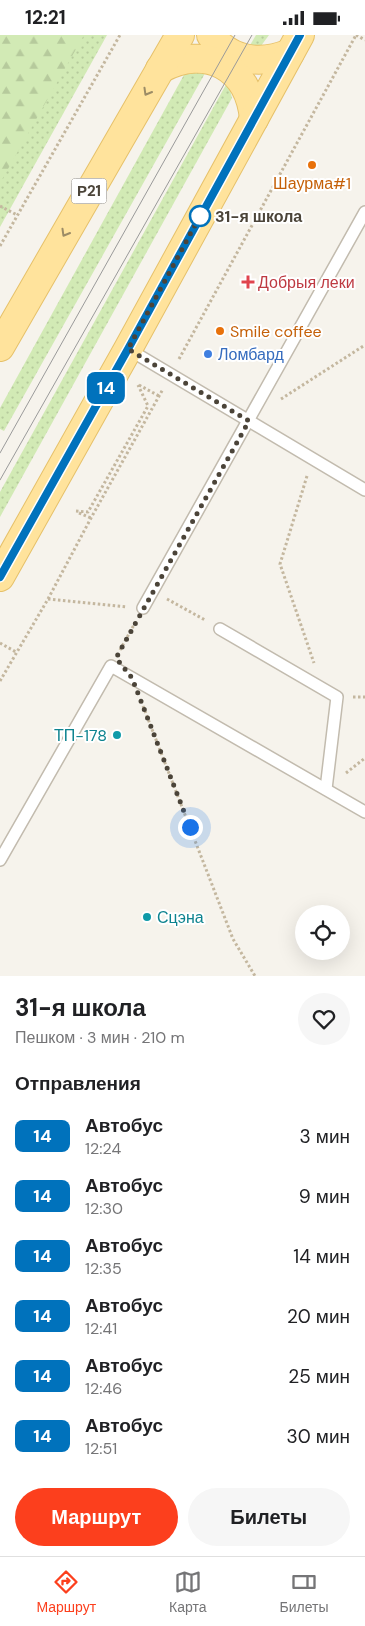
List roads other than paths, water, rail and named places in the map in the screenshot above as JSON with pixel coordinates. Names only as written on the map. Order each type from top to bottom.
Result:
[{"type":"main road","name":"Р21","points":[[0,347],[180,35]]},
{"type":"main road","points":[[210,35],[232,54],[243,58],[267,60],[295,44]]},
{"type":"main road","points":[[0,577],[128,349],[295,44]]},
{"type":"main road","points":[[160,69],[185,59],[198,58],[224,66],[243,83],[249,94],[254,119]]},
{"type":"lane","points":[[144,608],[365,212]]},
{"type":"lane","points":[[128,349],[365,490]]},
{"type":"lane","points":[[220,629],[337,697],[326,789]]},
{"type":"lane","points":[[0,860],[113,662],[132,678],[365,812]]},
{"type":"tram line","points":[[0,453],[235,35]]},
{"type":"tram line","points":[[0,480],[252,35]]},
{"type":"place","name":"Шаурма#1","points":[[312,165]]},
{"type":"place","name":"31-я школа","points":[[200,216]]},
{"type":"place","name":"Добрыя леки","points":[[248,282]]},
{"type":"place","name":"Smile coffee","points":[[220,331]]},
{"type":"place","name":"Ломбард","points":[[208,354]]},
{"type":"place","name":"ТП-178","points":[[117,735]]},
{"type":"place","name":"Сцэна","points":[[147,917]]}]
